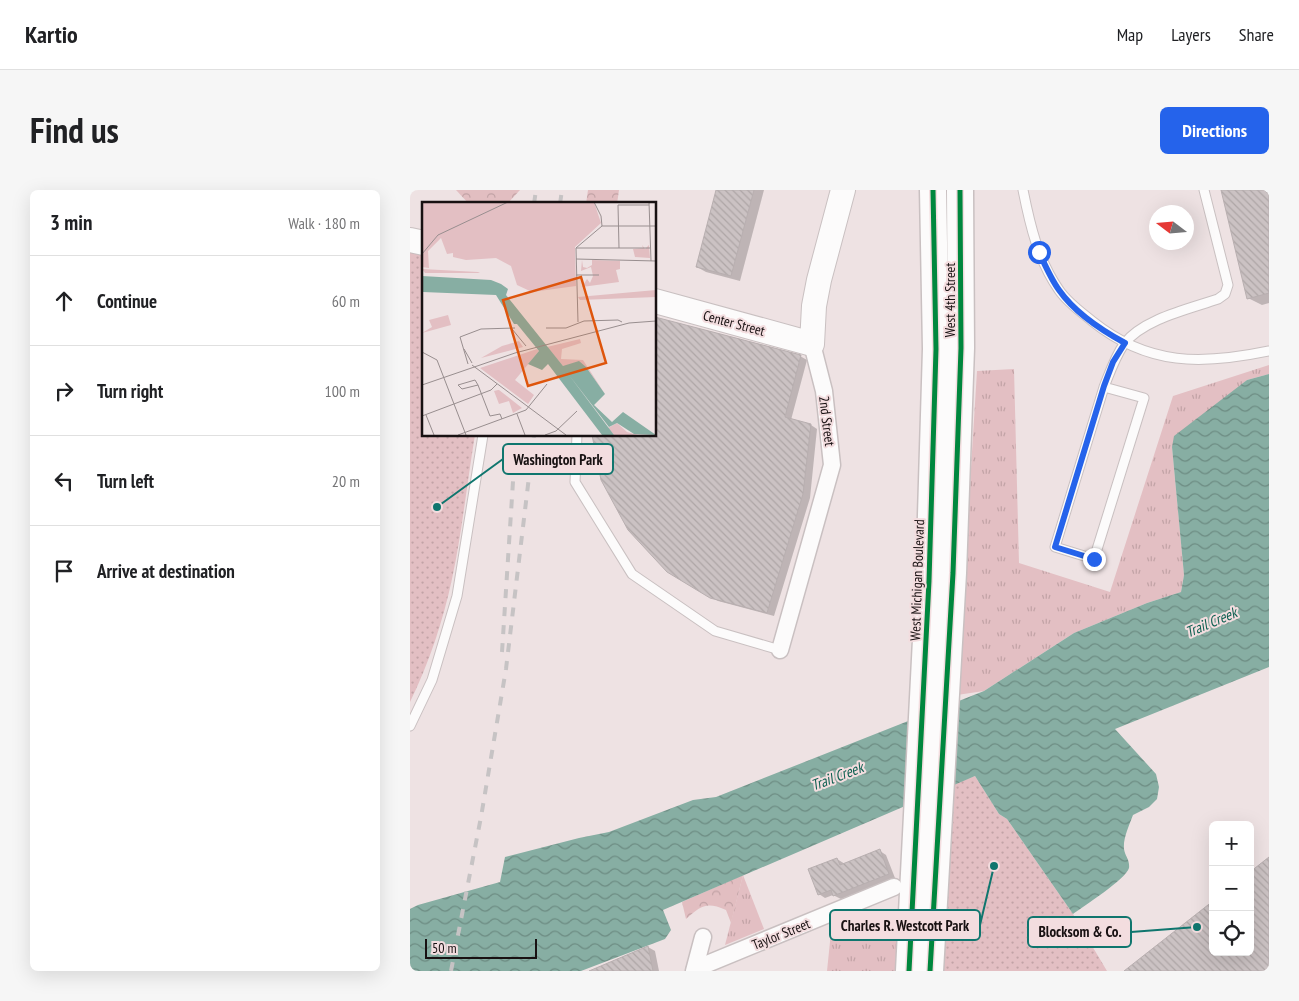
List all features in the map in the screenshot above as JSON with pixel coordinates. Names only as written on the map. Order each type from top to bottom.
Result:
[{"type":"main road","name":"West Michigan Boulevard","points":[[930,971],[941,577],[933,190]]},
{"type":"main road","name":"West 4th Street","points":[[960,190],[961,348]]},
{"type":"main road","name":"West Michigan Boulevard","points":[[909,971],[961,348]]},
{"type":"street","name":"2nd Street","points":[[780,650],[832,465],[824,391],[812,344],[814,306],[819,280],[843,190]]},
{"type":"street","name":"Center Street","points":[[656,301],[812,344]]},
{"type":"street","name":"Taylor Street","points":[[695,970],[894,887]]},
{"type":"street","points":[[695,970],[703,938]]},
{"type":"lane","points":[[1022,190],[1039,252],[1059,291],[1104,332],[1144,351],[1166,358],[1197,360],[1251,355],[1269,351]]},
{"type":"lane","points":[[1104,386],[1144,398],[1094,559],[1055,547],[1104,386],[1113,362],[1125,343],[1143,328],[1164,317],[1218,299],[1225,294],[1228,285],[1204,190]]},
{"type":"lane","points":[[410,726],[432,680],[457,596],[483,436]]},
{"type":"lane","points":[[577,436],[575,482],[632,574],[715,631],[780,650]]},
{"type":"green space","points":[[456,190],[520,190],[509,202],[467,202]]},
{"type":"green space","points":[[588,190],[619,190],[617,202],[586,202]]},
{"type":"green space","points":[[410,248],[422,251],[422,436],[475,436],[452,579],[440,626],[410,702]]},
{"type":"green space","points":[[1269,365],[1269,374],[1247,380],[1172,447],[1184,575],[1181,592],[1147,603],[1074,633],[984,691],[957,695],[977,371],[1014,369],[1019,563],[1110,592],[1173,396]]},
{"type":"green space","points":[[975,776],[999,814],[1007,819],[1073,914],[1107,971],[942,971],[951,785]]},
{"type":"green space","points":[[743,875],[764,929],[725,945]]},
{"type":"green space","points":[[743,875],[731,923],[726,910],[709,905],[700,908],[686,919],[682,902]]},
{"type":"green space","points":[[898,919],[896,971],[827,971],[831,932]]},
{"type":"water","name":"Trail Creek","points":[[1269,374],[1269,667],[1115,729],[1156,774],[1159,787],[1157,799],[1149,807],[1133,815],[1124,841],[1129,868],[1121,879],[1095,899],[1073,914],[1007,819],[999,814],[975,776],[663,910],[671,930],[665,939],[581,971],[410,971],[410,909],[418,905],[500,882],[505,857],[609,832],[693,800],[716,797],[984,691],[1074,633],[1147,603],[1181,592],[1184,575],[1172,447],[1174,436],[1247,380]]},
{"type":"building","points":[[716,190],[754,190],[731,276],[696,267]]},
{"type":"building","points":[[1221,190],[1269,190],[1269,293],[1247,299]]},
{"type":"building","points":[[656,317],[801,355],[785,417],[811,424],[803,494],[767,613],[710,598],[667,572],[628,530],[601,480],[592,436],[656,436]]},
{"type":"building","points":[[880,849],[889,874],[833,896],[831,890],[818,895],[808,869],[837,858],[840,865]]},
{"type":"building","points":[[1269,857],[1269,971],[1124,971],[1209,904],[1209,956],[1254,956],[1254,869]]},
{"type":"building","points":[[648,946],[653,971],[589,971]]},
{"type":"railway","points":[[534,202],[536,190]]},
{"type":"railway","points":[[560,202],[562,190]]},
{"type":"railway","points":[[502,652],[516,436]]},
{"type":"railway","points":[[451,971],[481,817],[506,669],[534,436]]},
{"type":"cycle path","points":[[909,971],[929,581],[936,349],[933,190]]},
{"type":"cycle path","points":[[930,971],[953,573],[961,348],[960,190]]},
{"type":"place","name":"Washington Park","points":[[437,507]]},
{"type":"place","name":"Charles R. Westcott Park","points":[[994,866]]},
{"type":"place","name":"Blocksom & Co.","points":[[1197,927]]},
{"type":"route","points":[[1039,252],[1059,291],[1104,332],[1125,343],[1113,362],[1104,386],[1055,547],[1094,559]]}]
